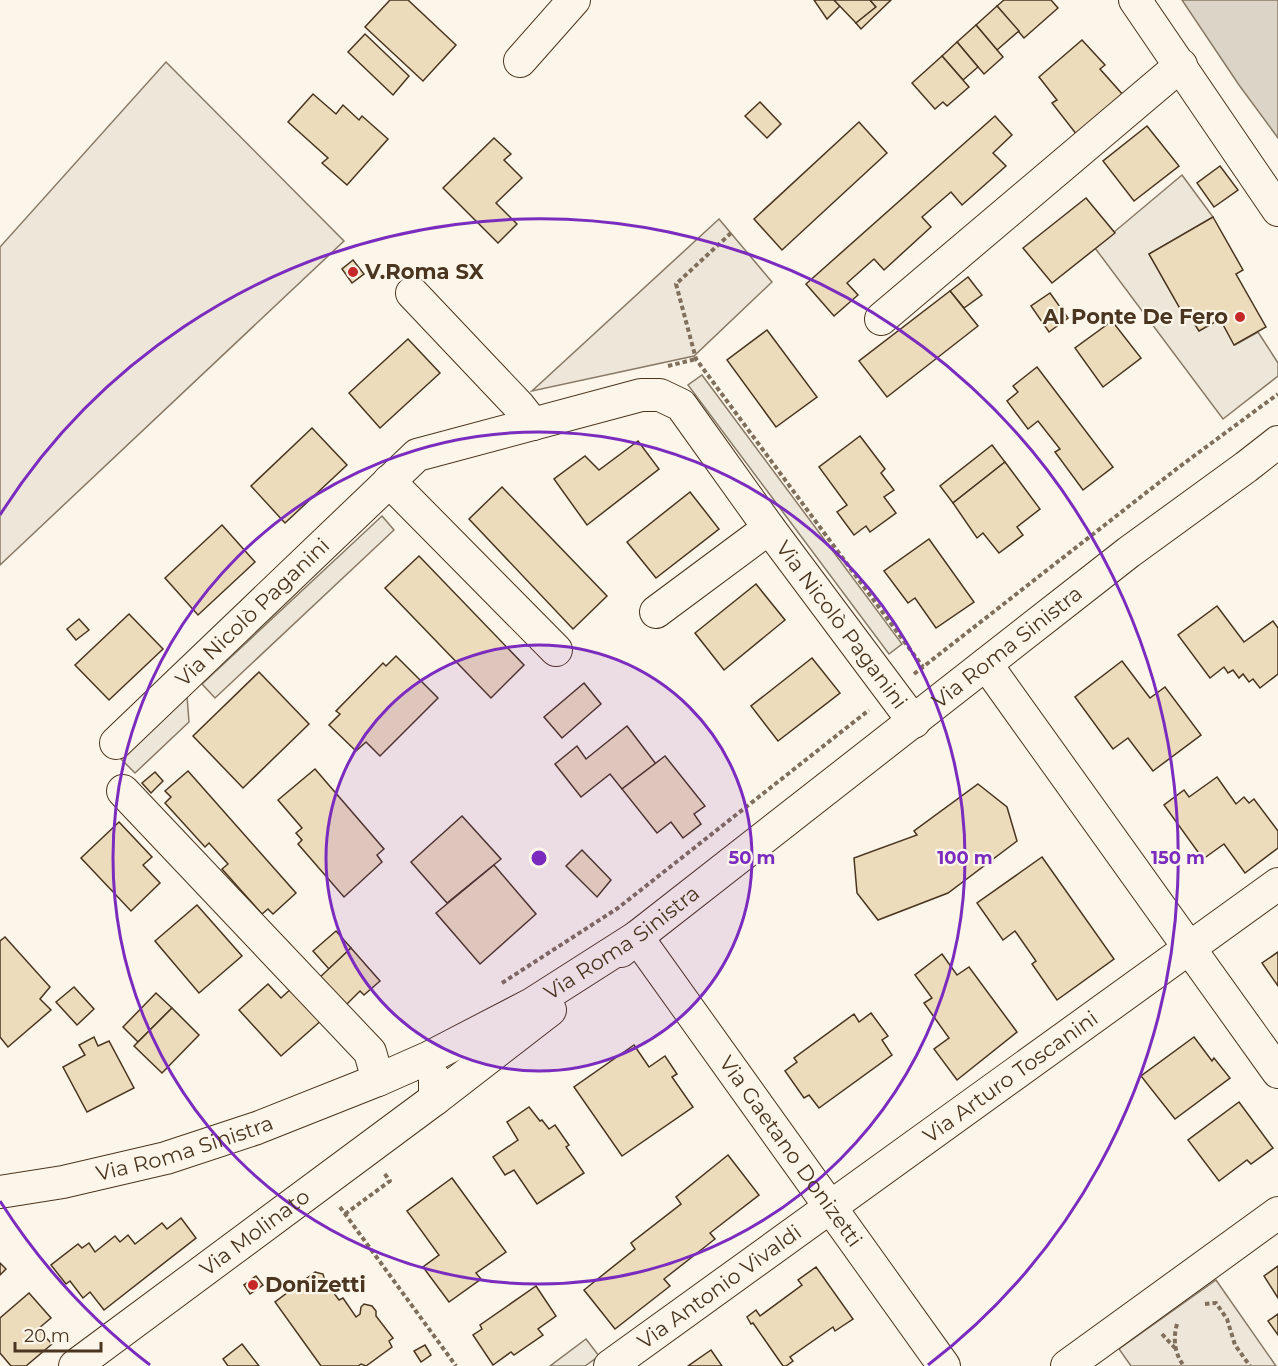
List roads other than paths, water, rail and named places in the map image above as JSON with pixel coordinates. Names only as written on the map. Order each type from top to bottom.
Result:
[{"type":"street","points":[[520,61],[574,0]]},
{"type":"street","points":[[1135,0],[1278,210]]},
{"type":"street","points":[[880,319],[1181,66]]},
{"type":"street","points":[[412,293],[519,406],[533,424]]},
{"type":"street","name":"Via Nicolò Paganini","points":[[116,742],[417,455],[641,395],[660,395],[681,405],[768,528],[914,722]]},
{"type":"street","name":"Via Roma Sinistra","points":[[0,1192],[63,1182],[166,1158],[257,1128],[428,1058],[532,1004],[638,937],[1128,552],[1278,442]]},
{"type":"street","name":"Via Roma Sinistra","points":[[1246,467],[1278,459]]},
{"type":"street","points":[[389,481],[556,650]]},
{"type":"street","name":"Via Nicolò Paganini","points":[[656,612],[768,528]]},
{"type":"street","points":[[986,664],[1278,1072]]},
{"type":"street","points":[[123,791],[370,1052],[378,1080]]},
{"type":"street","name":"Via Arturo Toscanini","points":[[830,1207],[1278,884]]},
{"type":"street","name":"Via Molinato","points":[[75,1366],[519,1036],[638,937]]},
{"type":"street","name":"Via Gaetano Donizetti","points":[[638,937],[944,1366]]},
{"type":"street","points":[[428,1058],[435,1079],[435,1099]]},
{"type":"street","name":"Via Antonio Vivaldi","points":[[610,1366],[830,1207]]},
{"type":"street","points":[[1067,1366],[1278,1213]]},
{"type":"place","name":"V.Roma SX","points":[[353,272]]},
{"type":"place","name":"Al Ponte De Fero","points":[[1240,317]]},
{"type":"place","name":"Donizetti","points":[[253,1285]]}]
